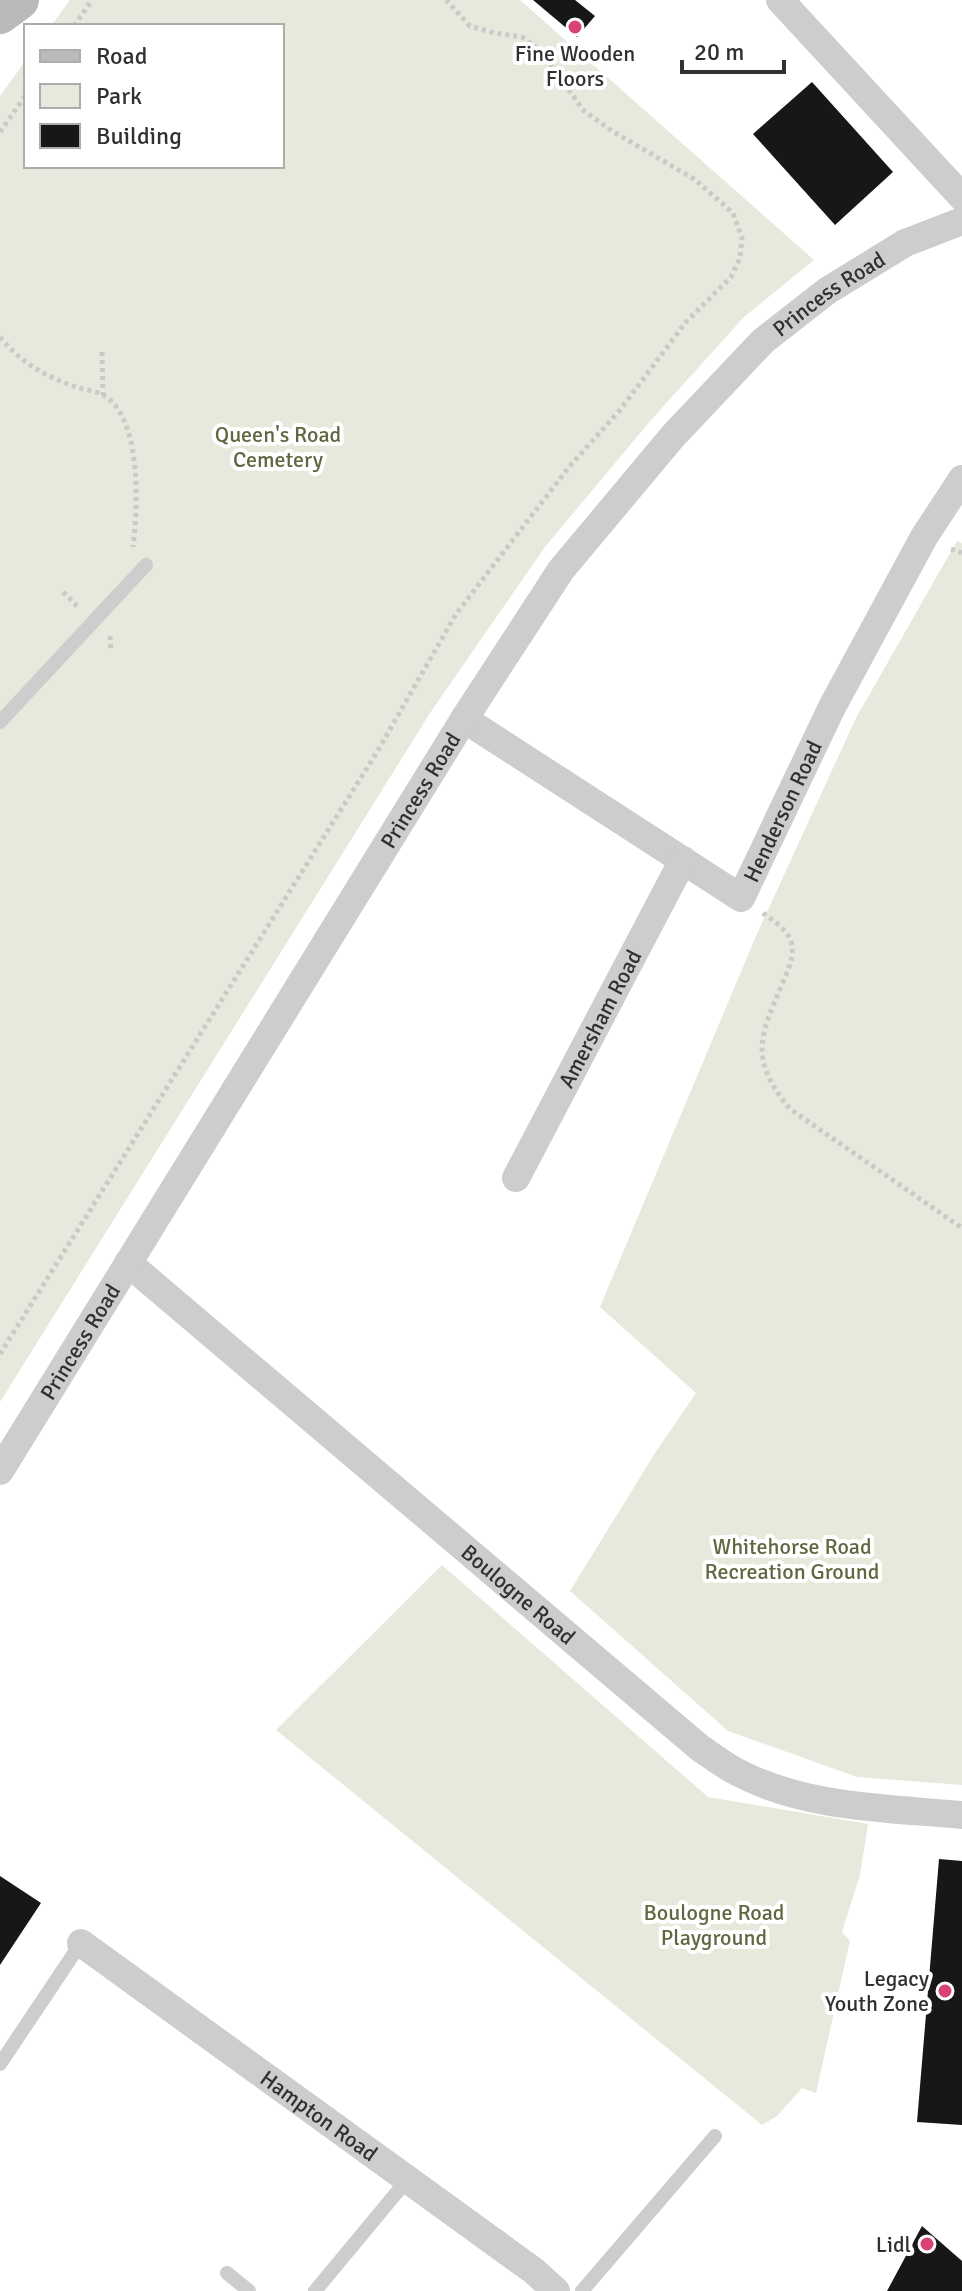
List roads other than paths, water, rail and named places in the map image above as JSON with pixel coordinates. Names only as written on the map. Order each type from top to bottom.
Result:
[{"type":"street","points":[[0,14],[19,0]]},
{"type":"street","points":[[780,0],[962,197]]},
{"type":"street","name":"Princess Road","points":[[0,1471],[464,719],[561,570],[673,436],[763,341],[827,291],[905,243],[962,221]]},
{"type":"street","name":"Henderson Road","points":[[464,719],[741,898],[832,707],[924,537],[962,479]]},
{"type":"street","name":"Amersham Road","points":[[516,1178],[683,860]]},
{"type":"street","name":"Boulogne Road","points":[[128,1263],[700,1748],[736,1771],[803,1797],[852,1805],[962,1815]]},
{"type":"street","name":"Hampton Road","points":[[81,1943],[534,2271],[556,2291]]},
{"type":"lane","points":[[0,722],[146,565]]},
{"type":"lane","points":[[0,2064],[81,1943]]},
{"type":"lane","points":[[582,2291],[715,2136]]},
{"type":"lane","points":[[315,2291],[408,2179]]},
{"type":"lane","points":[[227,2273],[249,2291]]},
{"type":"place","name":"Fine Wooden Floors","points":[[575,27]]},
{"type":"place","name":"Legacy Youth Zone","points":[[945,1991]]},
{"type":"place","name":"Lidl","points":[[927,2244]]},
{"type":"park label","name":"Queen's Road Cemetery","points":[[278,446]]},
{"type":"park label","name":"Whitehorse Road Recreation Ground","points":[[792,1558]]},
{"type":"park label","name":"Boulogne Road Playground","points":[[714,1924]]}]
